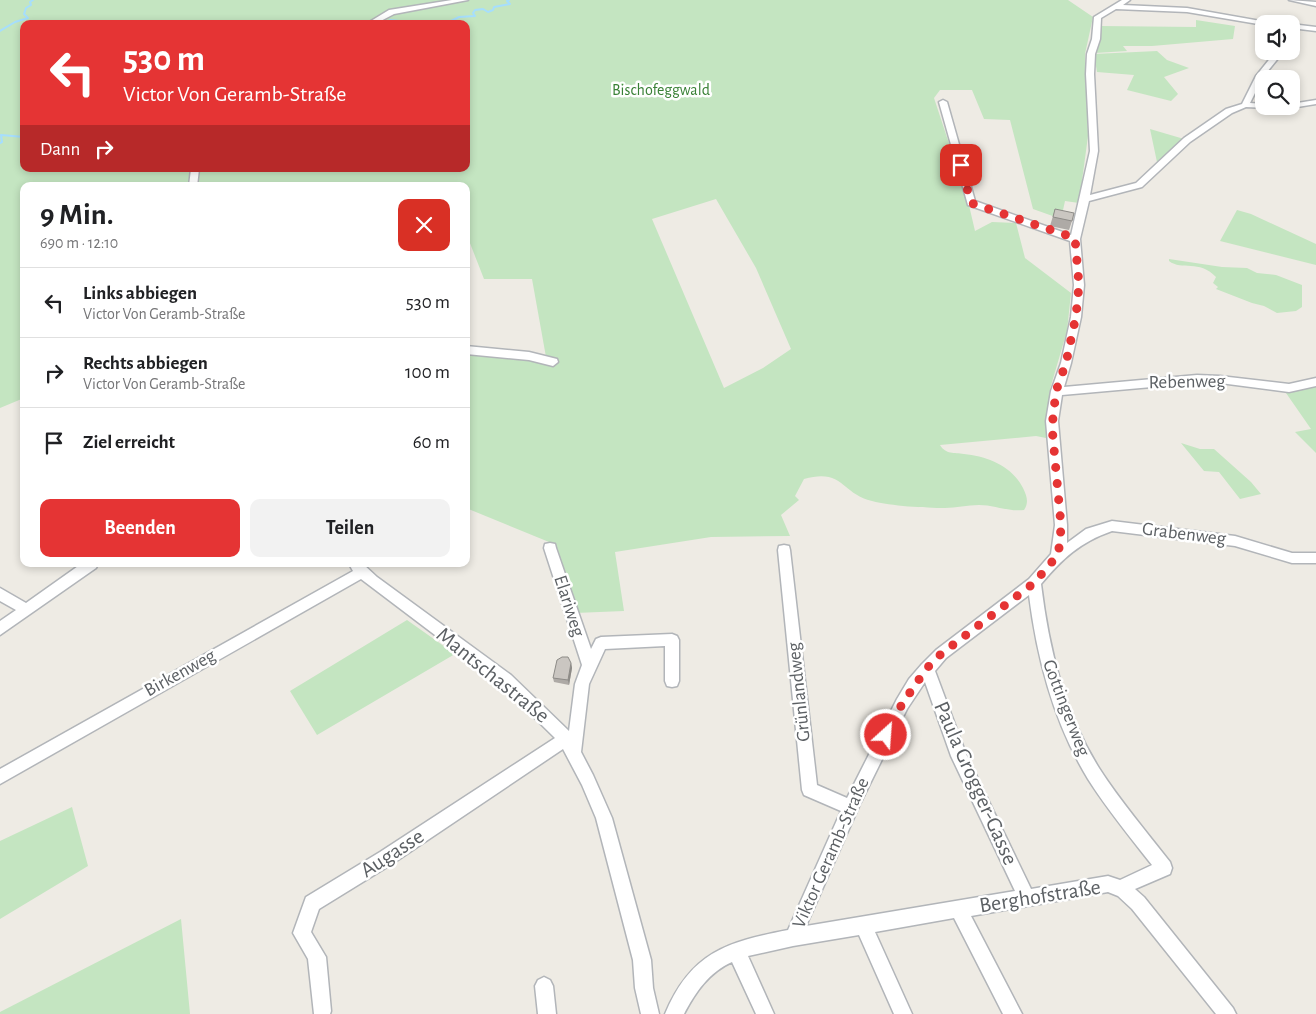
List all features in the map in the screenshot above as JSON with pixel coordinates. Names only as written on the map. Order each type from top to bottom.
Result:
[{"type":"street","points":[[377,20],[392,12],[435,2],[466,0]]},
{"type":"street","points":[[1057,556],[1061,525],[1052,427],[1056,391],[1066,363],[1076,316],[1079,285],[1075,238],[1094,151],[1091,54],[1096,39],[1098,17],[1127,0]]},
{"type":"street","points":[[1292,0],[1316,4]]},
{"type":"street","points":[[1114,7],[1187,10],[1255,21]]},
{"type":"street","points":[[1300,27],[1316,29]]},
{"type":"street","points":[[1246,105],[1250,91],[1273,60]]},
{"type":"street","points":[[943,102],[971,203],[1075,238]]},
{"type":"street","points":[[1084,199],[1139,185],[1183,143],[1223,114],[1246,105],[1285,108],[1316,102]]},
{"type":"street","points":[[470,350],[530,356],[553,362]]},
{"type":"street","name":"Rebenweg","points":[[1056,391],[1178,378],[1236,381],[1288,388],[1316,382]]},
{"type":"street","name":"Grabenweg","points":[[1057,556],[1092,533],[1112,526],[1235,541],[1292,558],[1316,558]]},
{"type":"street","name":"Elariweg","points":[[550,548],[589,665]]},
{"type":"street","name":"Grünlandweg","points":[[784,550],[810,790],[850,808]]},
{"type":"street","name":"Viktor Geramb-Straße","points":[[674,1014],[701,971],[720,956],[736,950],[794,937],[850,808],[902,704],[927,668],[941,654],[1034,583],[1057,556]]},
{"type":"street","points":[[0,629],[88,567]]},
{"type":"street","name":"Mantschastraße","points":[[359,568],[506,680],[555,726],[570,746],[588,780],[604,818],[616,856],[642,960],[644,988],[650,1014]]},
{"type":"street","name":"Birkenweg","points":[[0,778],[359,568]]},
{"type":"street","name":"Gottingerweg","points":[[1034,583],[1039,628],[1046,659],[1055,690],[1073,736],[1099,781],[1164,868]]},
{"type":"street","points":[[0,594],[28,610]]},
{"type":"street","name":"Elariweg","points":[[570,746],[582,684],[589,665],[601,643],[672,640],[672,681]]},
{"type":"street","name":"Paula Grogger-Gasse","points":[[927,668],[960,756],[1026,897]]},
{"type":"street","name":"Augasse","points":[[322,1011],[317,957],[302,933],[312,903],[570,746]]},
{"type":"street","name":"Berghofstraße","points":[[1123,889],[1130,883],[1164,868]]},
{"type":"street","name":"Berghofstraße","points":[[794,937],[1108,884],[1123,889],[1138,903],[1227,1014]]},
{"type":"street","name":"Berghofstraße","points":[[958,909],[1013,1014]]},
{"type":"street","points":[[863,925],[903,1014]]},
{"type":"street","points":[[736,950],[765,1014]]},
{"type":"street","points":[[544,986],[547,1014]]},
{"type":"green space","name":"Bischofeggwald","points":[[0,0],[1068,0],[1093,17],[1085,54],[1088,136],[1079,203],[1065,201],[1061,219],[1033,209],[1010,120],[984,119],[972,90],[940,90],[934,98],[968,201],[975,231],[992,222],[1016,223],[1025,258],[1071,293],[1067,331],[1050,389],[1046,438],[1036,436],[940,445],[948,452],[981,457],[1006,468],[1018,480],[1024,491],[1027,502],[1024,510],[979,505],[945,508],[889,504],[862,498],[835,479],[817,476],[804,479],[795,496],[799,500],[781,515],[790,536],[711,537],[615,552],[624,611],[575,613],[549,542],[470,510],[470,354],[551,363],[546,357],[532,279],[484,279],[470,243],[470,182],[20,182],[20,400],[0,408]],"holes":[[[716,199],[756,268],[791,349],[763,368],[724,388],[652,219]]]},
{"type":"green space","points":[[1196,20],[1235,26],[1233,39],[1152,46],[1123,46],[1127,51],[1095,53],[1100,39],[1100,26],[1196,27]]},
{"type":"green space","points":[[1157,51],[1167,60],[1189,68],[1164,77],[1178,94],[1171,101],[1127,90],[1134,75],[1097,72],[1094,54]]},
{"type":"green space","points":[[1150,129],[1184,139],[1157,162]]},
{"type":"green space","points":[[1237,210],[1251,214],[1316,244],[1316,265],[1220,241]]},
{"type":"green space","points":[[1169,259],[1222,267],[1247,268],[1257,273],[1276,275],[1302,285],[1302,307],[1296,311],[1277,313],[1264,306],[1216,289],[1218,287],[1213,283],[1216,277],[1203,268],[1174,264]]},
{"type":"green space","points":[[1316,386],[1316,453],[1295,432],[1311,429],[1286,393]]},
{"type":"green space","points":[[1181,443],[1200,449],[1214,449],[1251,482],[1261,494],[1240,499],[1219,472],[1204,471]]},
{"type":"green space","points":[[407,620],[455,654],[317,735],[290,691]]},
{"type":"green space","points":[[72,807],[88,866],[0,919],[0,841]]},
{"type":"green space","points":[[181,919],[190,1014],[0,1014],[0,1012]]},
{"type":"building","points":[[1055,209],[1074,213],[1072,221],[1053,217]]},
{"type":"building","points":[[562,657],[568,657],[571,663],[568,680],[553,678],[557,660]]},
{"type":"waterway","points":[[22,20],[28,18],[24,14],[26,8],[31,5],[30,2],[33,0]]},
{"type":"waterway","points":[[453,20],[459,17],[475,16],[473,13],[475,10],[483,9],[488,12],[493,10],[494,7],[510,4],[507,1],[509,0]]},
{"type":"waterway","points":[[0,31],[20,20]]},
{"type":"waterway","points":[[0,143],[2,142],[1,135],[20,137]]},
{"type":"route","points":[[886,735],[914,684],[927,668],[941,654],[1034,583],[1048,569],[1057,556],[1060,544],[1061,525],[1052,427],[1056,391],[1074,333],[1079,285],[1075,238],[971,203],[961,165]]}]
